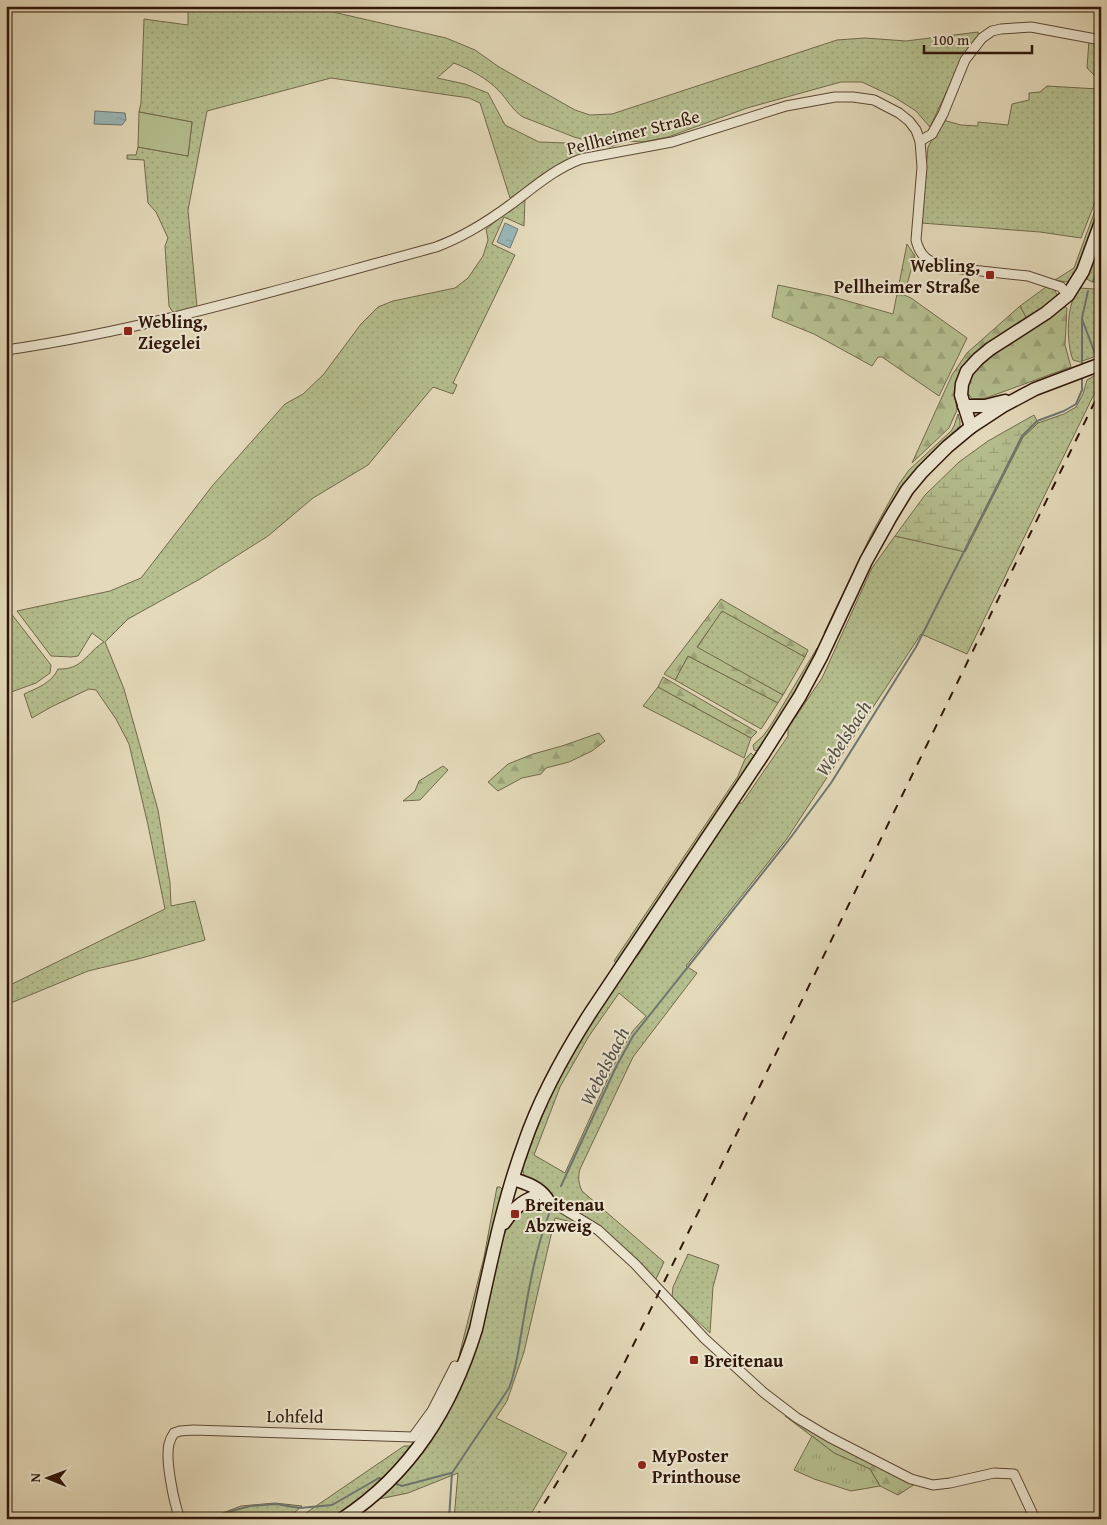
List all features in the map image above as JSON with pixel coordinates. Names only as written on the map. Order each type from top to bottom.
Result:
[{"type":"main road","points":[[971,427],[961,395],[962,384],[967,372],[990,349],[1046,313],[1068,295],[1083,271],[1101,222]]},
{"type":"main road","points":[[342,1519],[389,1481],[426,1436],[449,1398],[462,1369],[476,1329],[511,1183],[541,1100],[568,1048],[800,696],[866,561],[907,490],[946,448],[971,427],[1014,399],[1101,364]]},
{"type":"main road","points":[[964,406],[985,406],[1014,399]]},
{"type":"main road","points":[[511,1183],[534,1197],[547,1199]]},
{"type":"main road","points":[[511,1183],[528,1184],[540,1191],[547,1199]]},
{"type":"main road","points":[[499,1231],[518,1206],[527,1199],[534,1197]]},
{"type":"street","points":[[920,141],[932,134],[943,114],[965,60],[982,38],[992,31],[1030,27],[1101,40]]},
{"type":"street","name":"Pellheimer Straße","points":[[6,350],[69,340],[178,316],[436,247],[478,227],[508,207],[556,170],[570,163],[581,159],[672,142],[786,106],[835,97],[874,100],[900,113],[909,120],[916,130],[920,141],[922,167],[916,240],[918,250],[923,256],[931,262],[944,267],[1028,276],[1062,287],[1068,295]]},
{"type":"street","points":[[547,1199],[598,1230],[635,1264],[705,1339],[763,1392],[797,1418],[829,1437],[911,1479],[933,1485],[994,1473],[1014,1474],[1035,1519]]},
{"type":"street","name":"Lohfeld","points":[[180,1519],[175,1501],[168,1454],[168,1445],[174,1433],[193,1430],[413,1437],[432,1411],[455,1366],[462,1369]]},
{"type":"green space","points":[[188,6],[317,6],[333,12],[446,38],[475,50],[499,67],[575,110],[590,115],[612,114],[837,40],[865,38],[906,41],[978,32],[979,37],[959,65],[930,127],[916,111],[894,97],[862,82],[841,82],[747,108],[668,137],[643,142],[627,141],[610,147],[574,137],[523,117],[516,112],[502,94],[489,82],[472,71],[454,63],[437,78],[465,84],[488,93],[505,125],[539,142],[567,143],[592,150],[564,161],[510,198],[480,103],[469,98],[331,78],[207,111],[188,210],[197,307],[176,313],[169,306],[165,246],[168,238],[156,212],[148,203],[144,160],[127,159],[127,155],[136,155],[138,147],[188,156],[192,122],[139,112],[141,103],[144,19],[188,25]]},
{"type":"green space","points":[[1089,40],[1101,42],[1101,187],[1081,238],[1040,232],[921,223],[928,147],[943,120],[961,125],[978,126],[978,122],[1008,125],[1012,104],[1029,100],[1029,93],[1040,92],[1047,86],[1098,89],[1100,81],[1087,68]]},
{"type":"green space","points":[[139,112],[192,122],[188,156],[138,147]]},
{"type":"green space","points":[[1101,194],[1101,206],[1083,262],[1071,280],[1066,282],[1055,280],[1074,268]]},
{"type":"green space","points":[[525,198],[524,226],[504,217],[492,244],[515,255],[453,383],[457,385],[453,394],[433,387],[368,465],[313,498],[268,536],[200,579],[128,619],[105,642],[124,689],[158,810],[170,883],[171,906],[195,901],[205,940],[88,971],[6,1005],[6,987],[165,909],[129,744],[116,719],[96,690],[89,689],[32,718],[24,694],[48,681],[58,669],[66,669],[79,664],[104,642],[92,633],[78,656],[51,656],[17,611],[110,591],[141,578],[213,485],[285,404],[303,394],[323,375],[361,324],[378,307],[393,301],[455,288],[468,278],[483,256],[488,240],[486,229]]},
{"type":"green space","points":[[1101,233],[1101,354],[1080,362],[1073,360],[1069,344],[1068,323],[1072,303],[1079,288],[1095,289],[1098,282],[1092,282],[1085,278]]},
{"type":"green space","points":[[907,244],[915,256],[904,295],[967,338],[939,396],[882,357],[878,357],[872,366],[814,334],[772,317],[778,285],[830,296],[893,314]]},
{"type":"green space","points":[[1046,287],[1054,289],[1057,295],[1055,300],[1028,321],[1020,306]]},
{"type":"green space","points":[[1020,306],[1028,321],[958,380],[955,396],[957,410],[949,428],[912,463],[952,375],[967,353]]},
{"type":"green space","points":[[1059,308],[1067,308],[1065,345],[1071,367],[986,398],[972,399],[967,392],[968,382],[977,365]]},
{"type":"green space","points":[[1101,372],[1101,380],[967,654],[921,634],[786,840],[686,966],[697,973],[633,1057],[580,1169],[579,1180],[582,1191],[664,1262],[655,1281],[583,1216],[524,1175],[522,1167],[555,1083],[575,1045],[631,960],[639,954],[734,804],[742,803],[788,736],[788,728],[822,678],[872,568],[895,536],[965,551],[1023,437],[1038,423],[1064,414],[1076,407],[1083,394],[1087,380]],"holes":[[[619,993],[646,1016],[632,1032],[619,1054],[565,1173],[534,1155],[560,1087],[589,1036]]]},
{"type":"green space","points":[[958,414],[960,426],[921,463],[905,483],[831,625],[824,633],[871,535],[899,484],[909,470],[951,431]]},
{"type":"green space","points":[[1034,415],[1038,423],[1023,437],[965,552],[895,536],[925,495],[959,462],[988,441]]},
{"type":"green space","points":[[721,599],[808,650],[805,657],[722,611],[697,647],[783,695],[778,703],[688,656],[675,680],[664,674]]},
{"type":"green space","points":[[6,607],[51,665],[50,673],[36,683],[6,694],[6,688],[9,687]]},
{"type":"green space","points":[[722,610],[805,657],[783,695],[697,648]]},
{"type":"green space","points":[[817,648],[806,675],[792,700],[761,749],[758,751],[754,750],[753,745],[771,725]]},
{"type":"green space","points":[[688,656],[778,703],[761,729],[675,680]]},
{"type":"green space","points":[[663,677],[757,732],[751,738],[658,687]]},
{"type":"green space","points":[[658,687],[751,738],[744,758],[643,706]]},
{"type":"green space","points":[[599,733],[605,741],[592,751],[569,762],[546,768],[541,774],[522,778],[498,791],[488,782],[508,764]]},
{"type":"green space","points":[[751,753],[754,759],[618,964],[614,961],[738,776],[745,759]]},
{"type":"green space","points":[[443,766],[448,770],[420,800],[403,801],[415,791],[419,781]]},
{"type":"green space","points":[[497,1187],[503,1190],[475,1316],[459,1359],[484,1257]]},
{"type":"green space","points":[[526,1204],[555,1209],[580,1224],[555,1218],[524,1352],[507,1401],[496,1418],[567,1453],[528,1519],[454,1519],[458,1473],[408,1493],[374,1500],[439,1424],[504,1235],[512,1217]]},
{"type":"green space","points":[[688,1254],[719,1265],[713,1287],[710,1333],[672,1297],[673,1287]]},
{"type":"green space","points":[[789,1415],[915,1484],[898,1495],[880,1486],[870,1469],[834,1453],[785,1416]]},
{"type":"green space","points":[[812,1436],[834,1453],[870,1469],[880,1486],[851,1491],[814,1479],[794,1470]]},
{"type":"green space","points":[[404,1446],[413,1446],[379,1484],[335,1519],[297,1519]]},
{"type":"green space","points":[[275,1503],[302,1506],[287,1519],[207,1519],[241,1506]]},
{"type":"water","points":[[95,111],[125,113],[126,120],[122,125],[94,124]]},
{"type":"water","points":[[505,223],[518,229],[510,248],[497,242]]},
{"type":"waterway","name":"Webelsbach","points":[[1093,281],[1101,266]]},
{"type":"waterway","name":"Webelsbach","points":[[1082,366],[1082,318],[1088,291]]},
{"type":"waterway","points":[[1082,319],[1097,359]]},
{"type":"waterway","points":[[1099,369],[1100,379]]},
{"type":"waterway","name":"Webelsbach","points":[[561,1186],[616,1067],[633,1036],[788,841],[831,783],[916,647],[1022,436],[1037,421],[1064,411],[1076,404],[1082,390],[1082,376]]},
{"type":"waterway","name":"Webelsbach","points":[[449,1519],[452,1473],[509,1388],[512,1380],[533,1268],[549,1214]]},
{"type":"waterway","points":[[394,1483],[402,1486],[451,1473]]},
{"type":"waterway","points":[[210,1519],[214,1516],[250,1506],[276,1504],[300,1508],[332,1505],[379,1478],[382,1479]]},
{"type":"railway","points":[[535,1519],[581,1443],[621,1370],[1101,389]]},
{"type":"place","name":"Webling, Pellheimer Straße","points":[[990,275]]},
{"type":"place","name":"Webling, Ziegelei","points":[[128,331]]},
{"type":"place","name":"Breitenau Abzweig","points":[[515,1214]]},
{"type":"place","name":"Breitenau","points":[[694,1360]]},
{"type":"place","name":"MyPoster Printhouse","points":[[642,1465]]}]
